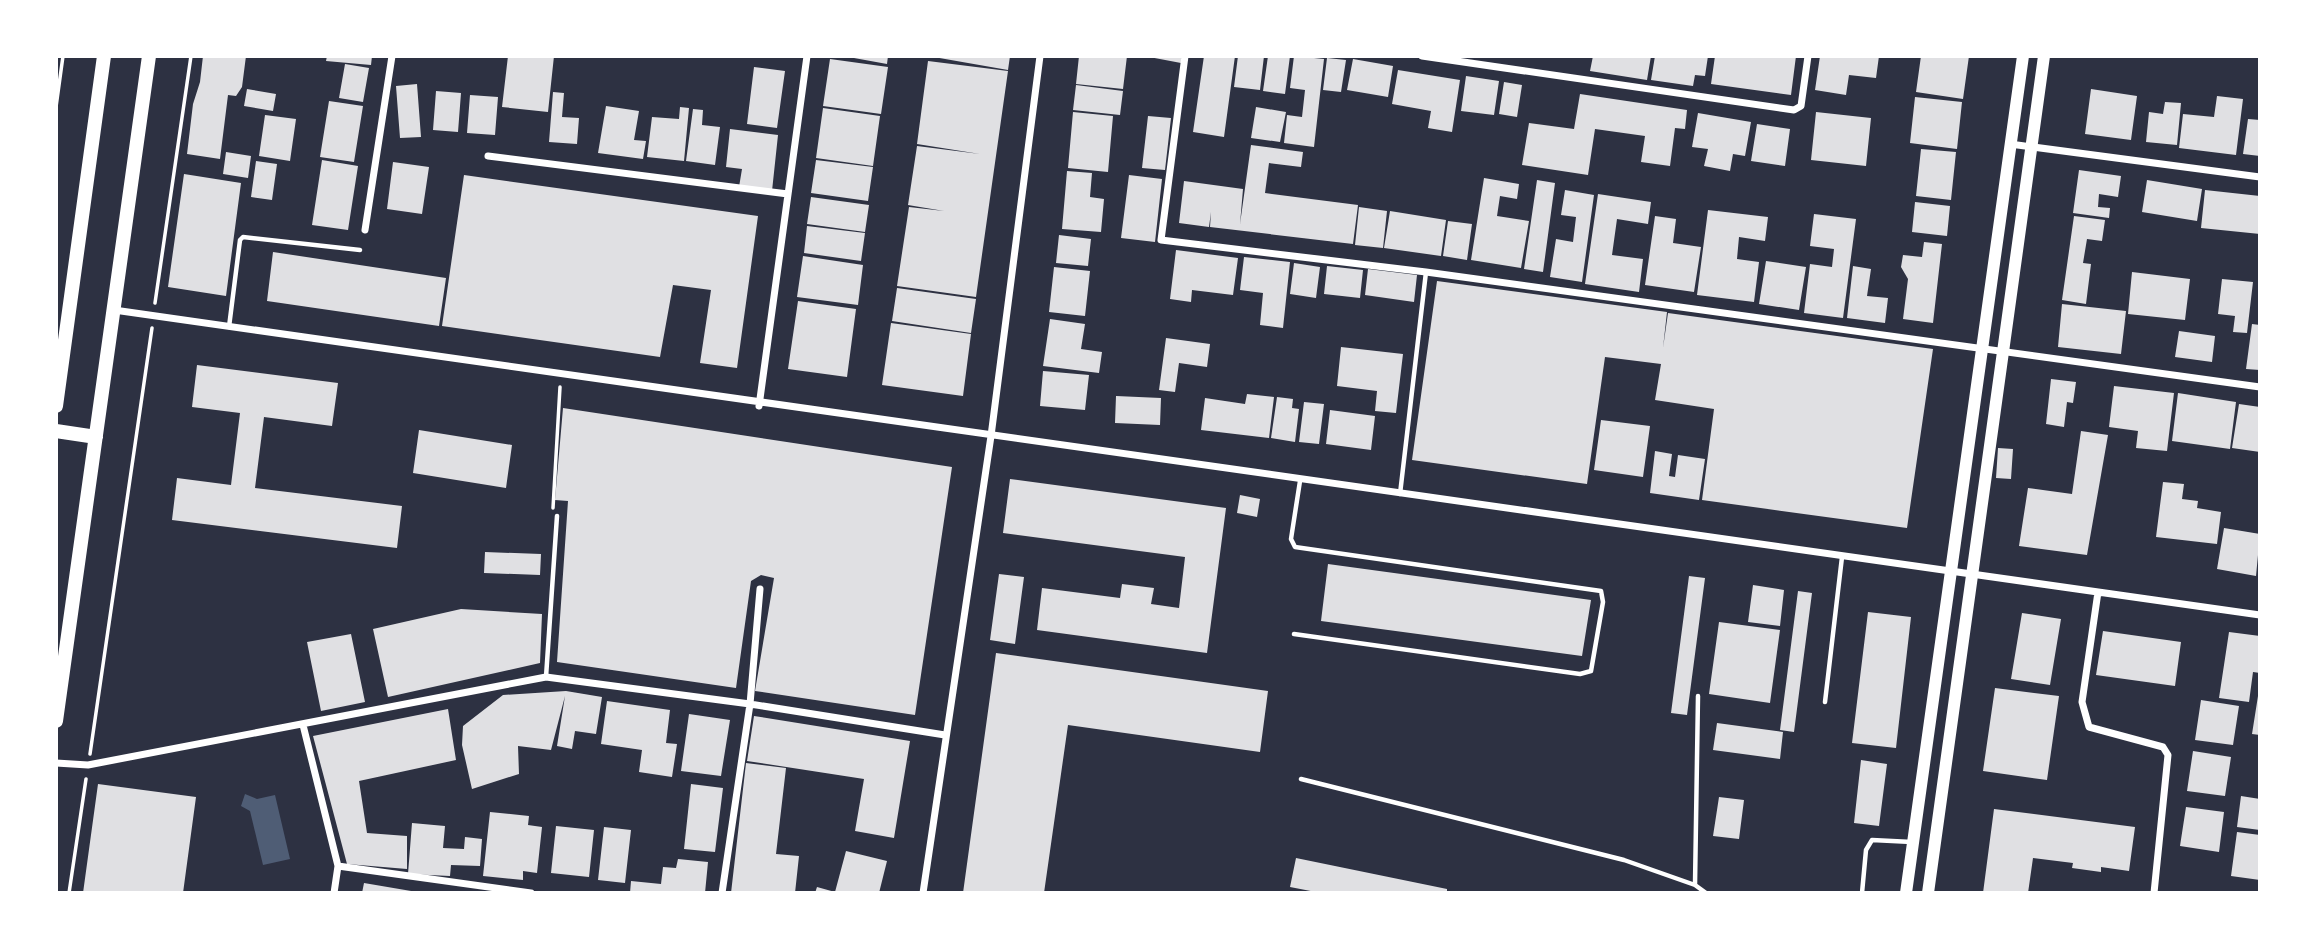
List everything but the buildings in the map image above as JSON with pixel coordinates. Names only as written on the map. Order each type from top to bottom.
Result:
[{"type":"main road","points":[[56,406],[104,56]]},
{"type":"main road","points":[[56,721],[149,56]]},
{"type":"main road","points":[[1906,893],[2023,56]]},
{"type":"main road","points":[[1928,893],[2044,56]]},
{"type":"main road","points":[[56,431],[96,437]]},
{"type":"street","points":[[365,230],[391,56]]},
{"type":"street","points":[[759,406],[807,56]]},
{"type":"street","points":[[923,893],[992,436],[1040,56]]},
{"type":"street","points":[[1185,56],[1161,240],[1426,272],[1982,346],[2260,387]]},
{"type":"street","points":[[1422,56],[1794,110],[1801,106],[1808,56]]},
{"type":"street","points":[[2011,144],[2260,177]]},
{"type":"street","points":[[488,156],[788,194]]},
{"type":"street","points":[[114,310],[759,406],[992,436],[2260,615]]},
{"type":"street","points":[[722,893],[750,704],[760,589]]},
{"type":"street","points":[[2098,592],[2081,702],[2089,727],[2163,747],[2168,755],[2154,893]]},
{"type":"street","points":[[56,763],[88,765],[546,677],[750,704],[946,735]]},
{"type":"street","points":[[303,725],[338,866],[334,893]]},
{"type":"street","points":[[338,866],[531,893]]},
{"type":"lane","points":[[229,328],[240,240],[243,237],[360,250]]},
{"type":"lane","points":[[1399,495],[1426,272]]},
{"type":"lane","points":[[1294,634],[1580,674],[1591,671],[1603,601],[1601,590],[1295,547],[1291,539],[1300,481]]},
{"type":"lane","points":[[546,677],[557,516]]},
{"type":"lane","points":[[1825,702],[1842,556]]},
{"type":"lane","points":[[1695,885],[1699,696]]},
{"type":"lane","points":[[1301,779],[1624,860],[1695,885],[1706,893]]},
{"type":"lane","points":[[1862,893],[1866,850],[1872,840],[1913,842]]},
{"type":"path","points":[[56,107],[63,56]]},
{"type":"path","points":[[69,893],[191,56]]},
{"type":"path","points":[[557,516],[551,505],[561,376]]},
{"type":"water","points":[[245,794],[257,799],[275,795],[290,859],[263,865],[250,811],[241,806]]}]
